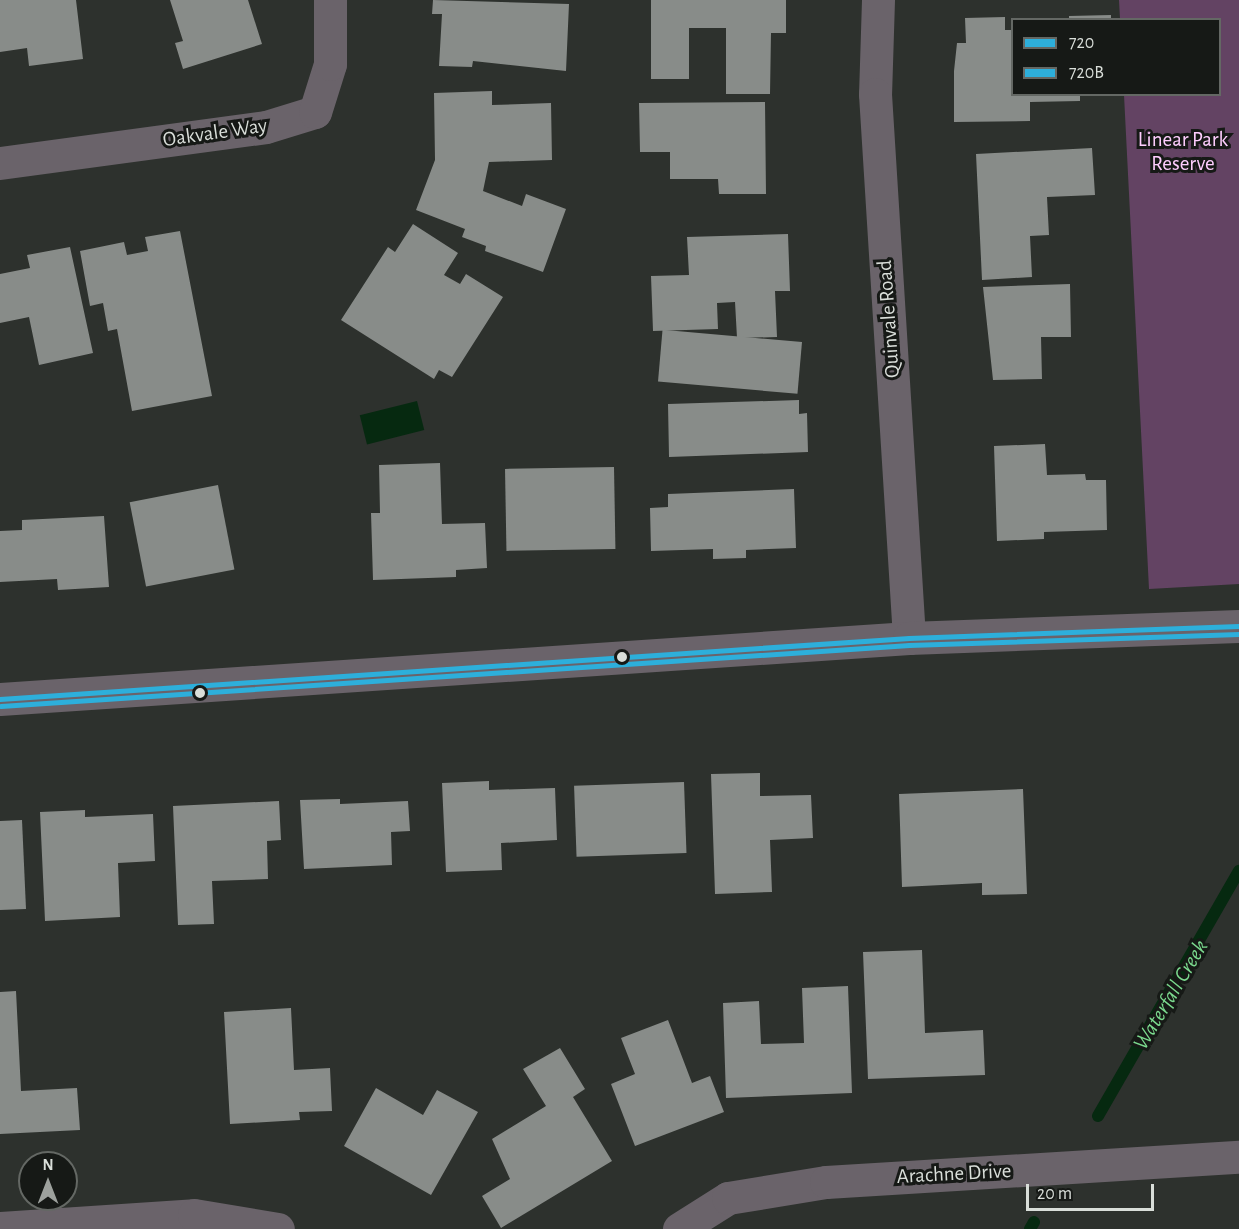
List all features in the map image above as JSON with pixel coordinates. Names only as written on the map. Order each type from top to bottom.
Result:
[{"type":"street","name":"Oakvale Way","points":[[0,163],[266,127],[315,112],[330,64],[330,0]]},
{"type":"street","name":"Quinvale Road","points":[[878,0],[875,94],[909,638]]},
{"type":"street","points":[[0,699],[909,638],[1239,626]]},
{"type":"street","name":"Arachne Drive","points":[[679,1229],[728,1198],[826,1182],[1239,1157]]},
{"type":"street","points":[[0,1228],[194,1215],[279,1229]]},
{"type":"green space","name":"Linear Park Reserve","points":[[1119,0],[1239,0],[1239,584],[1149,589],[1124,96],[1221,96],[1221,18],[1120,18]]},
{"type":"shaded area","points":[[417,401],[424,430],[367,444],[360,415]]},
{"type":"building","points":[[0,0],[76,0],[83,59],[29,66],[27,48],[0,52]]},
{"type":"building","points":[[170,0],[248,0],[262,44],[183,69],[175,43],[183,41]]},
{"type":"building","points":[[433,0],[569,4],[566,71],[473,61],[472,67],[439,66],[442,14],[432,14]]},
{"type":"building","points":[[651,0],[786,0],[786,33],[771,33],[770,94],[726,94],[726,28],[689,28],[689,79],[651,79]]},
{"type":"building","points":[[1111,15],[1111,18],[1069,18],[1069,16]]},
{"type":"building","points":[[1005,17],[1005,30],[1011,30],[1011,96],[1080,96],[1080,101],[1030,102],[1030,121],[954,122],[954,71],[957,43],[966,43],[965,18]]},
{"type":"building","points":[[492,91],[492,105],[551,103],[552,160],[489,162],[483,191],[522,206],[526,194],[566,209],[543,272],[485,251],[486,246],[462,237],[465,229],[416,210],[435,160],[434,93]]},
{"type":"building","points":[[765,102],[766,194],[719,194],[718,179],[670,179],[670,152],[640,152],[639,103]]},
{"type":"building","points":[[1092,148],[1095,195],[1047,197],[1049,235],[1030,236],[1032,277],[982,280],[976,154]]},
{"type":"building","points":[[413,224],[458,253],[444,275],[460,284],[466,274],[503,297],[452,377],[439,370],[434,379],[341,320],[388,247],[395,252]]},
{"type":"building","points":[[180,231],[212,396],[132,411],[117,329],[108,331],[103,303],[90,306],[80,251],[124,242],[127,255],[148,251],[145,237]]},
{"type":"building","points":[[788,234],[790,291],[775,291],[777,337],[737,338],[735,302],[717,303],[718,329],[653,331],[651,276],[689,275],[687,237]]},
{"type":"building","points":[[70,247],[93,353],[39,365],[29,317],[0,323],[0,274],[30,268],[27,255]]},
{"type":"building","points":[[1070,284],[1071,337],[1041,337],[1042,379],[993,380],[983,287]]},
{"type":"building","points":[[663,330],[802,342],[797,394],[658,382]]},
{"type":"building","points":[[799,400],[799,414],[807,413],[808,452],[669,457],[668,404]]},
{"type":"building","points":[[1045,444],[1047,475],[1085,474],[1086,480],[1106,480],[1107,530],[1044,532],[1044,539],[997,541],[994,446]]},
{"type":"building","points":[[440,463],[442,524],[485,523],[487,568],[456,570],[456,577],[373,580],[371,513],[380,513],[379,465]]},
{"type":"building","points":[[614,467],[615,549],[506,551],[505,469]]},
{"type":"building","points":[[218,485],[234,569],[146,587],[130,502]]},
{"type":"building","points":[[794,489],[796,548],[746,550],[746,558],[713,559],[713,549],[651,551],[650,508],[668,507],[668,494]]},
{"type":"building","points":[[104,516],[109,587],[58,590],[57,579],[0,582],[0,531],[22,530],[22,520]]},
{"type":"building","points":[[760,773],[760,796],[811,795],[813,838],[770,840],[772,892],[715,894],[711,774]]},
{"type":"building","points":[[489,781],[489,790],[555,788],[557,840],[501,843],[502,870],[446,872],[442,783]]},
{"type":"building","points":[[684,782],[686,853],[577,857],[574,786]]},
{"type":"building","points":[[1023,789],[1027,894],[982,895],[982,883],[902,887],[899,794]]},
{"type":"building","points":[[340,799],[340,804],[408,801],[410,831],[391,832],[392,865],[304,869],[300,800]]},
{"type":"building","points":[[279,801],[281,840],[267,841],[268,879],[212,881],[214,924],[178,925],[173,806]]},
{"type":"building","points":[[85,810],[85,817],[153,814],[155,861],[118,863],[120,917],[45,921],[40,812]]},
{"type":"building","points":[[22,820],[26,909],[0,910],[0,821]]},
{"type":"building","points":[[922,950],[925,1033],[983,1030],[985,1075],[868,1079],[863,952]]},
{"type":"building","points":[[848,986],[852,1093],[726,1098],[723,1003],[759,1001],[761,1044],[804,1043],[802,988]]},
{"type":"building","points":[[16,991],[21,1091],[77,1088],[80,1130],[0,1134],[0,992]]},
{"type":"building","points":[[291,1008],[294,1070],[330,1068],[332,1111],[299,1112],[300,1120],[230,1124],[224,1012]]},
{"type":"building","points":[[668,1020],[692,1083],[710,1076],[724,1112],[635,1146],[611,1084],[635,1074],[621,1038]]},
{"type":"building","points":[[560,1048],[585,1089],[573,1097],[612,1161],[501,1228],[482,1196],[510,1179],[492,1139],[546,1106],[523,1069]]},
{"type":"building","points":[[376,1088],[423,1115],[437,1090],[478,1112],[431,1195],[344,1146]]},
{"type":"waterway","name":"Waterfall Creek","points":[[1098,1116],[1239,871]]},
{"type":"waterway","name":"Waterfall Creek","points":[[1030,1229],[1034,1222]]},
{"type":"transit line","name":"720","points":[[0,699],[909,638],[1239,626]]},
{"type":"transit line","name":"720B","points":[[1,706],[909,645],[1239,634]]}]
